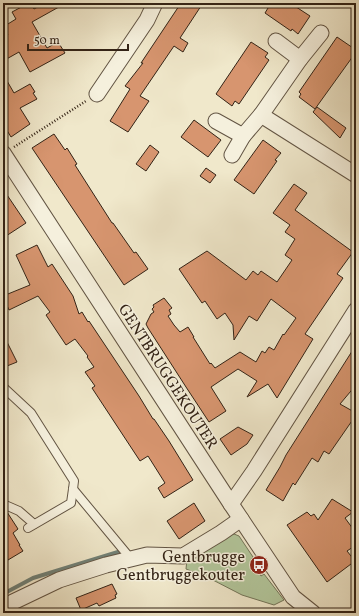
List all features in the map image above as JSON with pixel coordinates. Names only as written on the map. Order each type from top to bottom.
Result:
[{"type":"street","points":[[141,3],[147,20]]},
{"type":"street","points":[[97,94],[147,20],[155,3]]},
{"type":"street","points":[[232,155],[243,136],[261,115],[300,59],[321,33]]},
{"type":"street","points":[[276,40],[300,59]]},
{"type":"street","points":[[261,115],[356,175]]},
{"type":"street","points":[[216,121],[243,136]]},
{"type":"street","name":"GENTBRUGGEKOUTER","points":[[3,153],[293,597],[313,613]]},
{"type":"street","points":[[231,504],[254,471],[356,310]]},
{"type":"street","points":[[3,608],[59,580],[106,565],[147,555],[183,556],[241,519]]},
{"type":"lane","points":[[3,387],[31,413],[74,481],[71,503],[31,526],[19,511],[3,504]]},
{"type":"lane","points":[[73,489],[130,559]]},
{"type":"path","points":[[3,153],[97,94]]},
{"type":"green space","points":[[229,534],[239,536],[259,566],[256,568],[261,576],[264,574],[284,600],[274,605],[242,595],[209,578],[186,569],[187,559]]},
{"type":"building","points":[[29,3],[34,9],[45,3],[66,3],[32,22],[47,48],[58,42],[65,53],[30,72],[19,52],[3,61],[3,38],[8,35],[3,27],[16,19],[12,12]]},
{"type":"building","points":[[181,3],[203,3],[180,38],[188,43],[183,52],[174,46],[140,96],[149,101],[128,132],[110,121],[130,89],[125,86],[143,63],[141,63]]},
{"type":"building","points":[[271,3],[290,3],[310,16],[298,34],[292,29],[291,31],[265,13]]},
{"type":"building","points":[[337,37],[356,50],[356,52],[315,109],[299,97],[301,94],[299,92]]},
{"type":"building","points":[[251,42],[268,53],[265,57],[269,60],[239,104],[235,101],[232,106],[216,94]]},
{"type":"building","points":[[3,74],[14,93],[30,84],[37,99],[20,108],[30,124],[11,137],[3,124]]},
{"type":"building","points":[[317,107],[346,128],[340,138],[313,112]]},
{"type":"building","points":[[194,120],[221,140],[208,157],[181,137]]},
{"type":"building","points":[[54,134],[65,150],[67,148],[77,164],[75,165],[112,223],[148,269],[124,285],[32,148]]},
{"type":"building","points":[[263,140],[281,153],[254,194],[234,180]]},
{"type":"building","points":[[150,145],[159,152],[146,171],[136,164]]},
{"type":"building","points":[[206,168],[216,175],[210,183],[200,176]]},
{"type":"building","points":[[294,184],[307,193],[295,210],[353,252],[337,274],[343,278],[305,334],[313,339],[277,398],[268,384],[247,397],[257,381],[238,369],[211,387],[226,411],[209,422],[146,324],[151,314],[154,312],[152,309],[154,307],[153,305],[164,298],[172,308],[169,310],[171,314],[168,316],[174,325],[180,332],[188,327],[210,364],[211,363],[215,368],[240,352],[256,362],[262,351],[265,353],[269,347],[274,350],[283,334],[284,335],[296,318],[271,299],[257,321],[249,316],[234,340],[233,325],[225,313],[217,319],[205,301],[202,303],[179,269],[207,251],[246,280],[253,271],[258,275],[261,271],[277,282],[292,260],[285,255],[295,239],[285,232],[290,225],[273,213]]},
{"type":"building","points":[[3,189],[26,223],[3,238]]},
{"type":"building","points":[[37,245],[48,267],[52,264],[73,296],[79,314],[82,312],[88,322],[89,321],[169,441],[193,480],[164,498],[158,488],[165,483],[148,456],[140,461],[92,388],[95,386],[85,372],[94,367],[87,357],[88,356],[75,339],[66,345],[46,315],[50,312],[38,296],[9,310],[3,296],[30,285],[16,255]]},
{"type":"building","points":[[3,334],[17,362],[7,366],[3,360]]},
{"type":"building","points":[[356,345],[356,385],[340,404],[356,413],[356,415],[329,454],[324,451],[318,462],[312,458],[295,485],[293,483],[283,501],[266,490],[286,455]]},
{"type":"building","points":[[238,427],[253,435],[247,444],[231,455],[220,439]]},
{"type":"building","points":[[332,499],[353,512],[345,518],[356,533],[356,545],[347,551],[355,561],[327,582],[287,525],[307,512],[311,516],[314,514],[318,520]]},
{"type":"building","points":[[194,503],[205,521],[179,539],[167,521]]},
{"type":"building","points":[[3,510],[7,512],[18,529],[13,533],[23,551],[8,560],[3,552]]},
{"type":"building","points":[[112,584],[117,594],[115,595],[116,598],[99,606],[97,603],[81,610],[76,598]]},
{"type":"waterway","points":[[3,594],[33,578],[118,552]]},
{"type":"place","name":"Gentbrugge Gentbruggekouter","points":[[259,565]]}]
